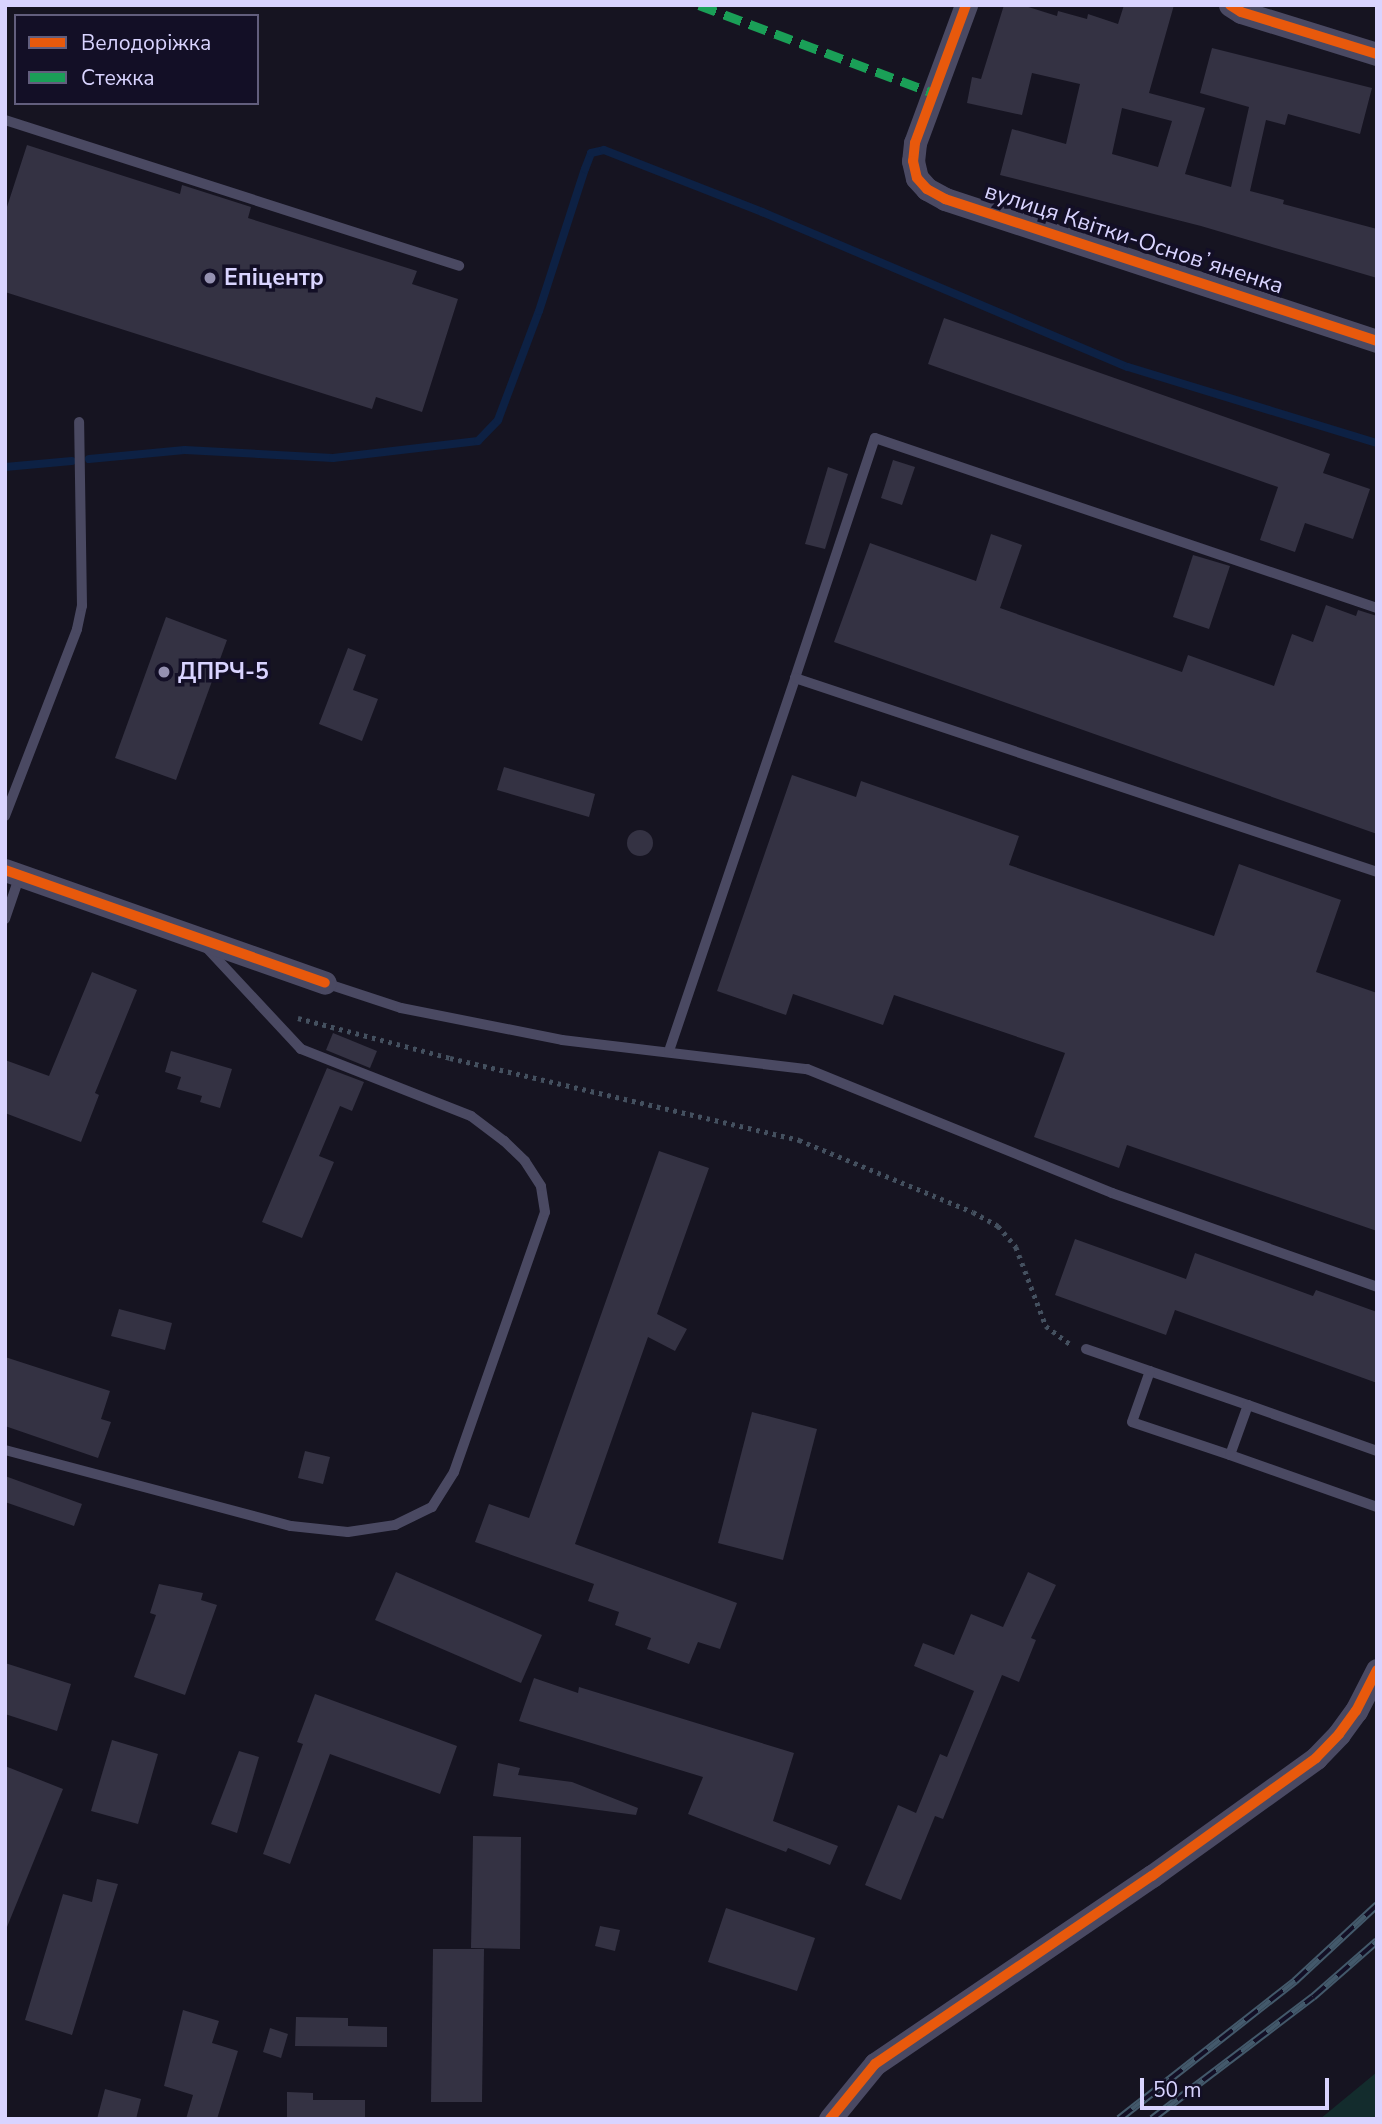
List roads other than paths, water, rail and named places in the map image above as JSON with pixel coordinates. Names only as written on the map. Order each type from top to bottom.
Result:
[{"type":"street","name":"вулиця Квітки-Основʼяненка","points":[[966,5],[936,94],[915,144],[913,161],[917,178],[928,190],[945,199],[1377,341]]},
{"type":"street","points":[[1230,5],[1241,12],[1377,54]]},
{"type":"street","points":[[13,873],[325,983]]},
{"type":"street","points":[[830,2119],[875,2064],[1152,1877],[1316,1758],[1350,1719],[1377,1670]]},
{"type":"lane","points":[[5,120],[459,266]]},
{"type":"lane","points":[[5,817],[77,629],[82,606],[79,422]]},
{"type":"lane","points":[[669,1051],[875,438],[1377,608]]},
{"type":"lane","points":[[795,678],[1377,872]]},
{"type":"lane","points":[[5,919],[13,873]]},
{"type":"lane","points":[[5,1450],[291,1525],[348,1532],[395,1525],[432,1507],[454,1472],[545,1212],[541,1186],[526,1161],[504,1140],[471,1116],[301,1049],[195,935]]},
{"type":"lane","points":[[325,983],[401,1008],[562,1040],[807,1069],[1112,1193],[1377,1287]]},
{"type":"lane","points":[[1086,1349],[1377,1451]]},
{"type":"lane","points":[[1150,1371],[1132,1422],[1377,1507]]},
{"type":"lane","points":[[1230,1455],[1248,1405]]},
{"type":"waterway","points":[[89,459],[185,450],[333,458],[478,441],[498,420],[539,311],[591,153],[604,150],[762,212],[1128,367],[1377,443]]},
{"type":"waterway","points":[[5,467],[72,461]]},
{"type":"railway","points":[[1119,2119],[1295,1981],[1377,1905]]},
{"type":"railway","points":[[1152,2119],[1313,1997],[1377,1941]]},
{"type":"place","name":"Епіцентр","points":[[210,278]]},
{"type":"place","name":"ДПРЧ-5","points":[[164,672]]}]
